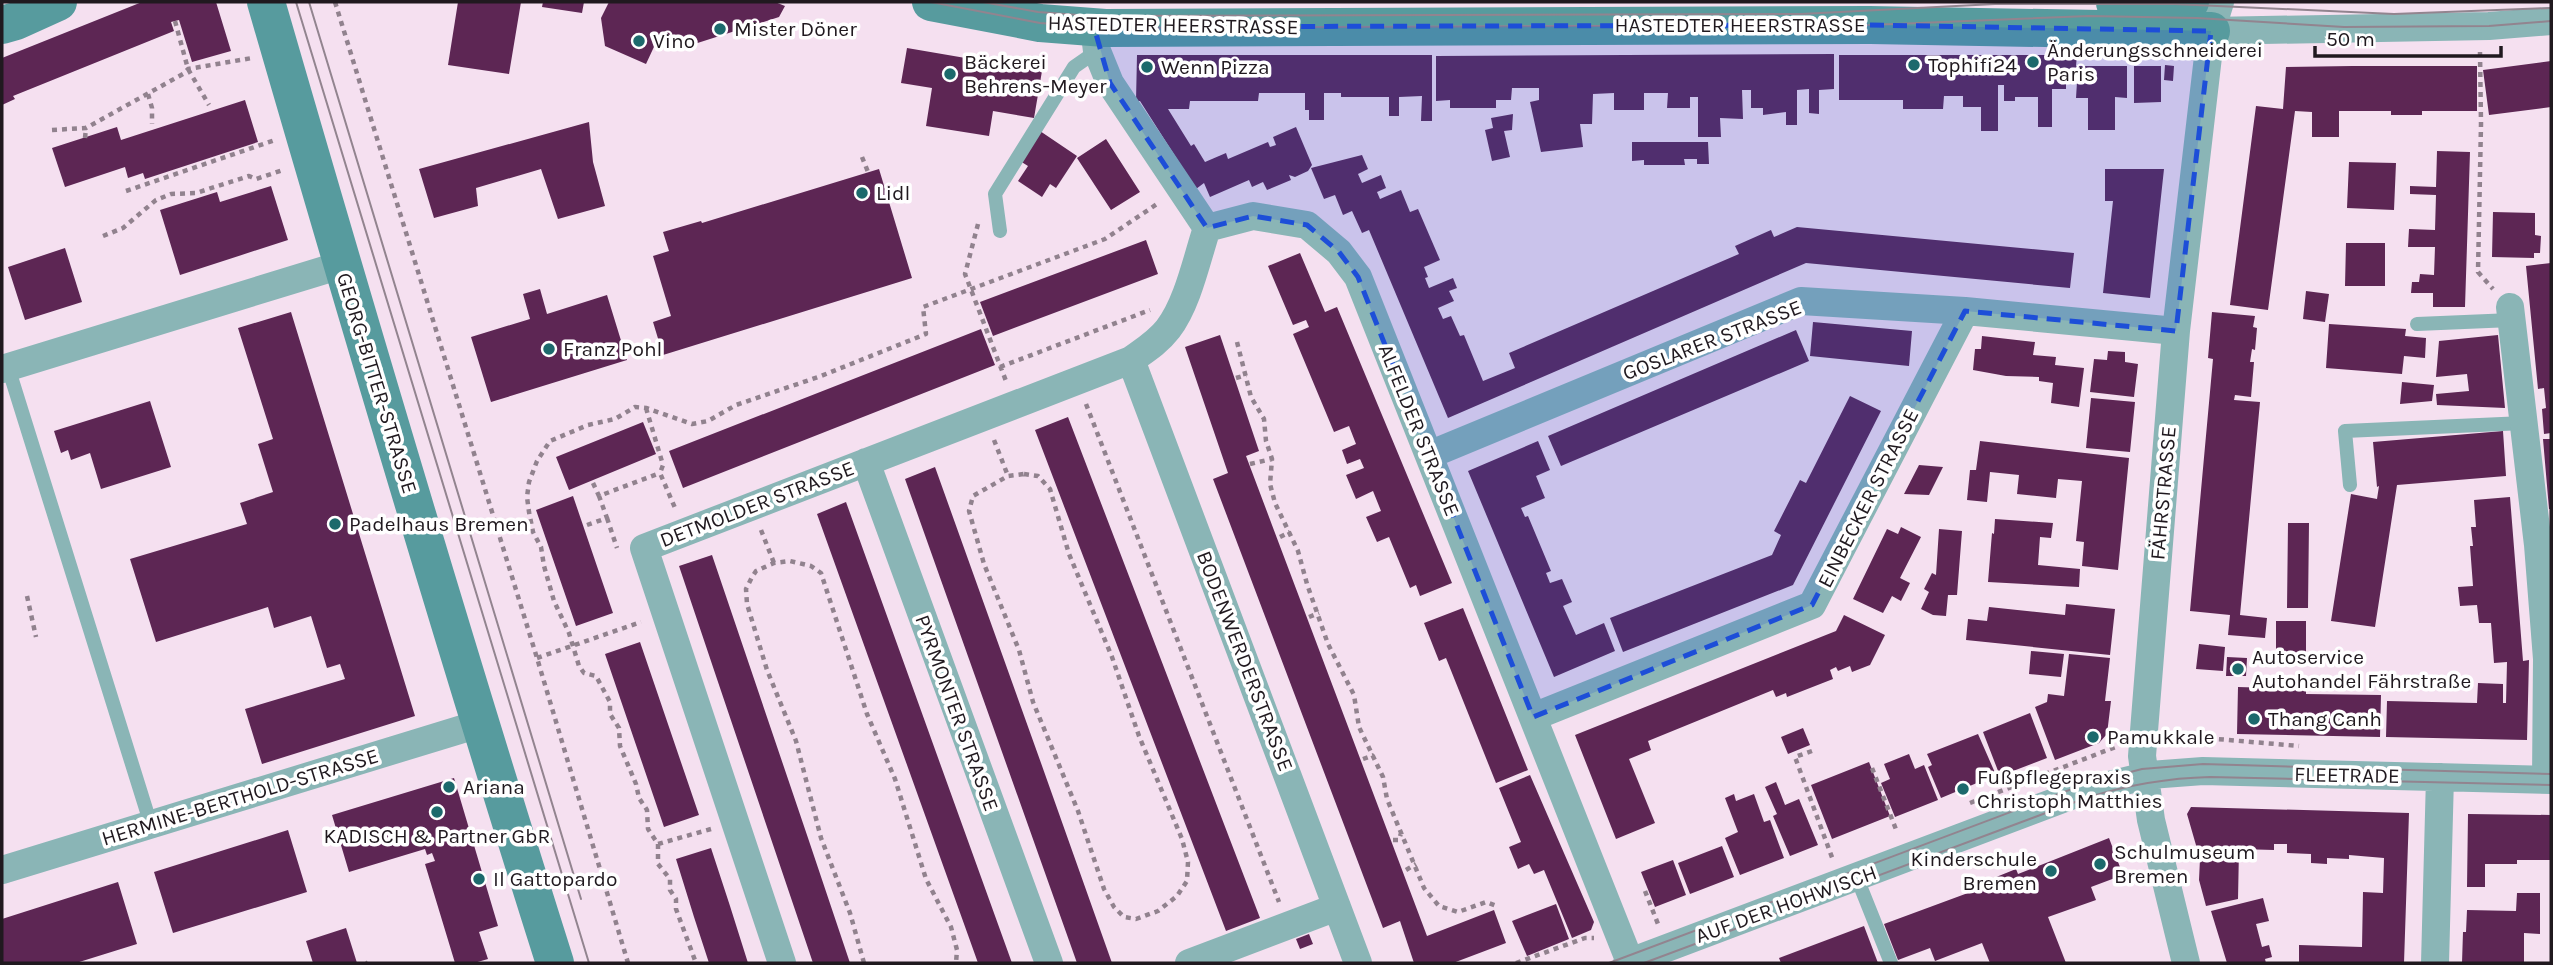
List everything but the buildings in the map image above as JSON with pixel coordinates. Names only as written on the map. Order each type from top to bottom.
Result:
[{"type":"street","points":[[2,24],[16,21],[58,2]]},
{"type":"street","name":"GEORG-BITTER-STRASSE","points":[[266,2],[341,265],[479,724],[555,963]]},
{"type":"street","name":"HASTEDTER HEERSTRASSE","points":[[931,2],[1096,39],[1239,12]]},
{"type":"street","name":"HASTEDTER HEERSTRASSE","points":[[1028,2],[1091,9],[1239,12],[1736,14],[1870,24],[2208,13],[2489,26],[2551,21]]},
{"type":"street","name":"FÄHRSTRASSE","points":[[2186,963],[2151,820],[2144,776],[2143,741],[2176,331],[2208,13]]},
{"type":"street","points":[[1096,39],[1110,83],[1208,228]]},
{"type":"street","name":"ALFELDER STRASSE","points":[[1208,228],[1253,216],[1307,225],[1339,252],[1358,277],[1626,955]]},
{"type":"street","name":"DETMOLDER STRASSE","points":[[782,963],[644,548],[1131,359],[1153,345],[1169,328],[1184,297],[1208,228]]},
{"type":"street","points":[[5,368],[341,265]]},
{"type":"street","name":"GOSLARER STRASSE","points":[[1429,455],[1801,301],[1965,311],[2176,331]]},
{"type":"street","name":"EINBECKER STRASSE","points":[[1533,717],[1812,605],[1965,311]]},
{"type":"street","points":[[2511,313],[2538,545],[2547,659],[2549,780]]},
{"type":"street","name":"BODENWERDERSTRASSE","points":[[1131,359],[1358,963]]},
{"type":"street","name":"PYRMONTER STRASSE","points":[[866,462],[1049,963]]},
{"type":"street","name":"HERMINE-BERTHOLD-STRASSE","points":[[2,870],[479,724]]},
{"type":"street","name":"FLEETRADE","points":[[2144,776],[2203,771],[2549,780]]},
{"type":"street","name":"AUF DER HOHWISCH","points":[[1626,955],[1849,881],[2084,791],[2144,776]]},
{"type":"street","points":[[2435,963],[2440,777]]},
{"type":"street","points":[[1189,963],[1338,907]]},
{"type":"lane","points":[[1000,231],[995,194],[1074,67],[1096,39]]},
{"type":"lane","points":[[2417,324],[2511,313]]},
{"type":"lane","points":[[5,368],[151,825]]},
{"type":"lane","points":[[2350,485],[2345,431],[2524,423]]},
{"type":"lane","points":[[1849,881],[1891,963]]},
{"type":"path","points":[[335,2],[628,963]]},
{"type":"path","points":[[175,21],[188,69],[209,105]]},
{"type":"path","points":[[52,130],[86,128],[188,69],[253,58],[280,49]]},
{"type":"path","points":[[2480,69],[2477,272],[2511,313]]},
{"type":"path","points":[[148,94],[152,108],[152,124]]},
{"type":"path","points":[[85,138],[86,128]]},
{"type":"path","points":[[126,191],[302,130]]},
{"type":"path","points":[[862,157],[868,172]]},
{"type":"path","points":[[103,236],[122,228],[156,200],[171,194],[195,193],[249,176],[257,179],[286,169]]},
{"type":"path","points":[[971,289],[1105,239],[1182,187]]},
{"type":"path","points":[[995,194],[979,222],[965,274],[1014,405]]},
{"type":"path","points":[[1000,367],[1184,297]]},
{"type":"path","points":[[1237,342],[1251,397],[1264,419],[1266,441],[1272,459],[1270,484],[1275,503],[1290,532],[1328,644],[1354,695],[1359,727],[1383,777],[1387,799],[1424,888],[1439,906],[1458,912],[1486,902],[1499,907]]},
{"type":"path","points":[[1236,378],[1246,375]]},
{"type":"path","points":[[1077,381],[1288,925]]},
{"type":"path","points":[[646,408],[663,465],[660,473],[685,532]]},
{"type":"path","points":[[985,416],[1008,476]]},
{"type":"path","points":[[1250,464],[1272,459]]},
{"type":"path","points":[[599,496],[660,473]]},
{"type":"path","points":[[1008,476],[1038,476],[1050,489],[1069,554],[1112,657],[1144,749],[1182,839],[1188,862],[1187,881],[1177,896],[1158,911],[1136,919],[1124,917],[1114,907],[1104,889],[1078,811],[1033,702],[1025,666],[975,532],[970,511],[973,496],[1008,476]]},
{"type":"path","points":[[587,525],[607,518],[593,483]]},
{"type":"path","points":[[1267,508],[1275,503]]},
{"type":"path","points":[[752,506],[774,563]]},
{"type":"path","points":[[1280,537],[1290,532]]},
{"type":"path","points":[[864,963],[850,913],[821,838],[796,741],[767,670],[747,604],[746,589],[752,577],[756,571],[774,563],[790,561],[811,566],[821,573],[867,714],[911,824],[926,880],[951,927],[957,950],[956,963]]},
{"type":"path","points":[[27,596],[36,637]]},
{"type":"path","points":[[1309,617],[1319,613]]},
{"type":"path","points":[[537,658],[665,614]]},
{"type":"path","points":[[1322,648],[1328,644]]},
{"type":"path","points":[[1331,666],[1338,662]]},
{"type":"path","points":[[1959,807],[2113,747],[2143,741],[2205,738],[2296,744],[2303,747]]},
{"type":"path","points":[[1812,751],[1795,758],[1832,857],[1849,881]]},
{"type":"path","points":[[1363,759],[1374,755]]},
{"type":"path","points":[[1872,768],[1897,832]]},
{"type":"path","points":[[1886,836],[1909,827]]},
{"type":"path","points":[[1393,840],[1399,840],[1402,833]]},
{"type":"path","points":[[671,841],[683,837]]},
{"type":"path","points":[[658,844],[658,863],[670,879],[670,890],[676,899],[676,909],[696,963]]},
{"type":"path","points":[[1819,862],[1840,854]]},
{"type":"path","points":[[1406,870],[1416,864]]},
{"type":"path","points":[[1646,891],[1658,924]]},
{"type":"path","points":[[1516,963],[1585,938],[1626,955],[1658,924],[1670,920]]},
{"type":"highlighted area","points":[[1870,25],[2211,31],[2176,331],[1965,311],[1812,605],[1533,717],[1358,277],[1339,252],[1307,225],[1253,216],[1207,228],[1110,83],[1094,27]]},
{"type":"tram line","points":[[296,2],[589,963]]},
{"type":"tram line","points":[[309,2],[581,899]]},
{"type":"tram line","points":[[931,2],[1040,23],[1105,28],[1870,25],[2089,16],[2197,18],[2344,27],[2489,26],[2551,21]]},
{"type":"tram line","points":[[983,2],[1038,12],[1092,16],[1801,14],[1995,4],[2174,4],[2394,14],[2551,8]]},
{"type":"tram line","points":[[1609,963],[2088,783],[2142,769],[2203,764],[2551,774]]},
{"type":"tram line","points":[[1644,963],[2086,798],[2132,786],[2210,777],[2551,785]]},
{"type":"place","name":"Mister Döner","points":[[720,29]]},
{"type":"place","name":"Vino","points":[[639,41]]},
{"type":"place","name":"Änderungsschneiderei Paris","points":[[2033,62]]},
{"type":"place","name":"Tophifi24","points":[[1914,65]]},
{"type":"place","name":"Wenn Pizza","points":[[1147,67]]},
{"type":"place","name":"Bäckerei Behrens-Meyer","points":[[950,74]]},
{"type":"place","name":"Lidl","points":[[862,193]]},
{"type":"place","name":"Franz Pohl","points":[[549,349]]},
{"type":"place","name":"Padelhaus Bremen","points":[[335,524]]},
{"type":"place","name":"Autoservice Autohandel Fährstraße","points":[[2238,669]]},
{"type":"place","name":"Thang Canh","points":[[2254,719]]},
{"type":"place","name":"Pamukkale","points":[[2093,737]]},
{"type":"place","name":"Ariana","points":[[449,787]]},
{"type":"place","name":"Fußpflegepraxis Christoph Matthies","points":[[1963,789]]},
{"type":"place","name":"KADISCH & Partner GbR","points":[[437,812]]},
{"type":"place","name":"Schulmuseum Bremen","points":[[2100,864]]},
{"type":"place","name":"Kinderschule Bremen","points":[[2051,871]]},
{"type":"place","name":"Il Gattopardo","points":[[479,879]]}]
